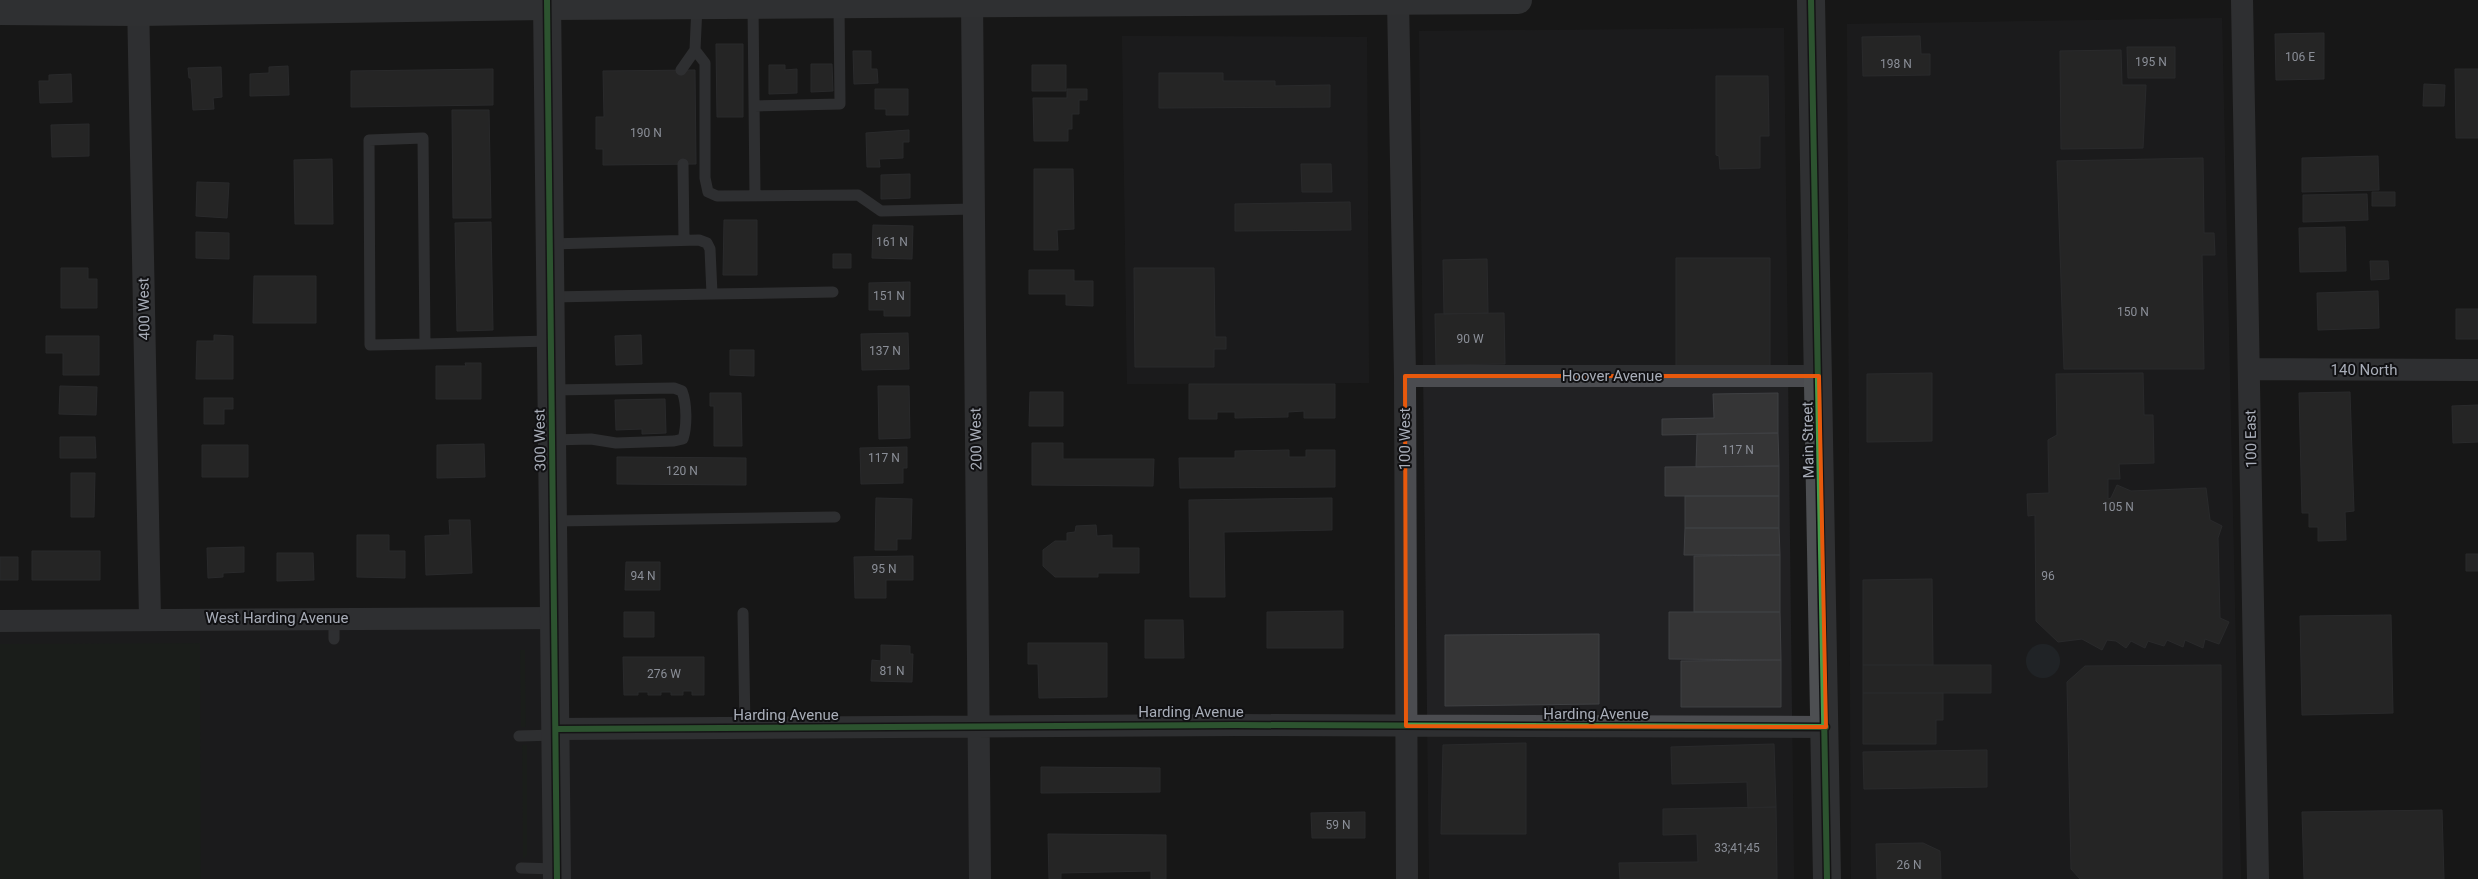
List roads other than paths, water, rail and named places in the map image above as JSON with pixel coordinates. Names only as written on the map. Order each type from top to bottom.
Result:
[{"type":"main road","points":[[0,11],[138,6],[547,3],[697,6],[972,2],[1518,0]]},
{"type":"main road","name":"Main Street","points":[[1811,0],[1826,727],[1827,879]]},
{"type":"street","name":"100 East","points":[[2242,0],[2258,879]]},
{"type":"street","name":"100 West","points":[[1398,1],[1404,376],[1407,879]]},
{"type":"street","name":"200 West","points":[[972,2],[980,879]]},
{"type":"street","name":"300 West","points":[[547,3],[557,874]]},
{"type":"street","name":"400 West","points":[[138,6],[150,619]]},
{"type":"street","name":"140 North","points":[[2250,369],[2478,370]]},
{"type":"street","name":"Hoover Avenue","points":[[1404,376],[1819,376]]},
{"type":"street","name":"West Harding Avenue","points":[[0,621],[150,619],[334,629],[554,618]]},
{"type":"street","name":"Harding Avenue","points":[[556,732],[745,728],[1234,724],[1826,727]]},
{"type":"lane","points":[[754,106],[840,104],[840,4]]},
{"type":"lane","points":[[753,5],[755,196]]},
{"type":"lane","points":[[681,70],[695,50],[697,6]]},
{"type":"lane","points":[[695,50],[705,63],[705,178],[708,192],[717,196],[858,196],[881,211],[974,210]]},
{"type":"lane","points":[[425,344],[423,138],[369,140],[370,345],[425,344],[551,341]]},
{"type":"lane","points":[[684,164],[684,240]]},
{"type":"lane","points":[[550,244],[699,240],[707,243],[710,249],[712,294]]},
{"type":"lane","points":[[551,297],[833,292]]},
{"type":"lane","points":[[552,390],[674,388],[682,391],[684,398],[686,430],[683,439],[674,441],[616,443],[591,439],[552,440]]},
{"type":"lane","points":[[553,522],[835,517]]},
{"type":"lane","points":[[743,613],[745,728]]},
{"type":"lane","points":[[519,736],[556,732]]},
{"type":"lane","points":[[521,868],[557,874]]}]
